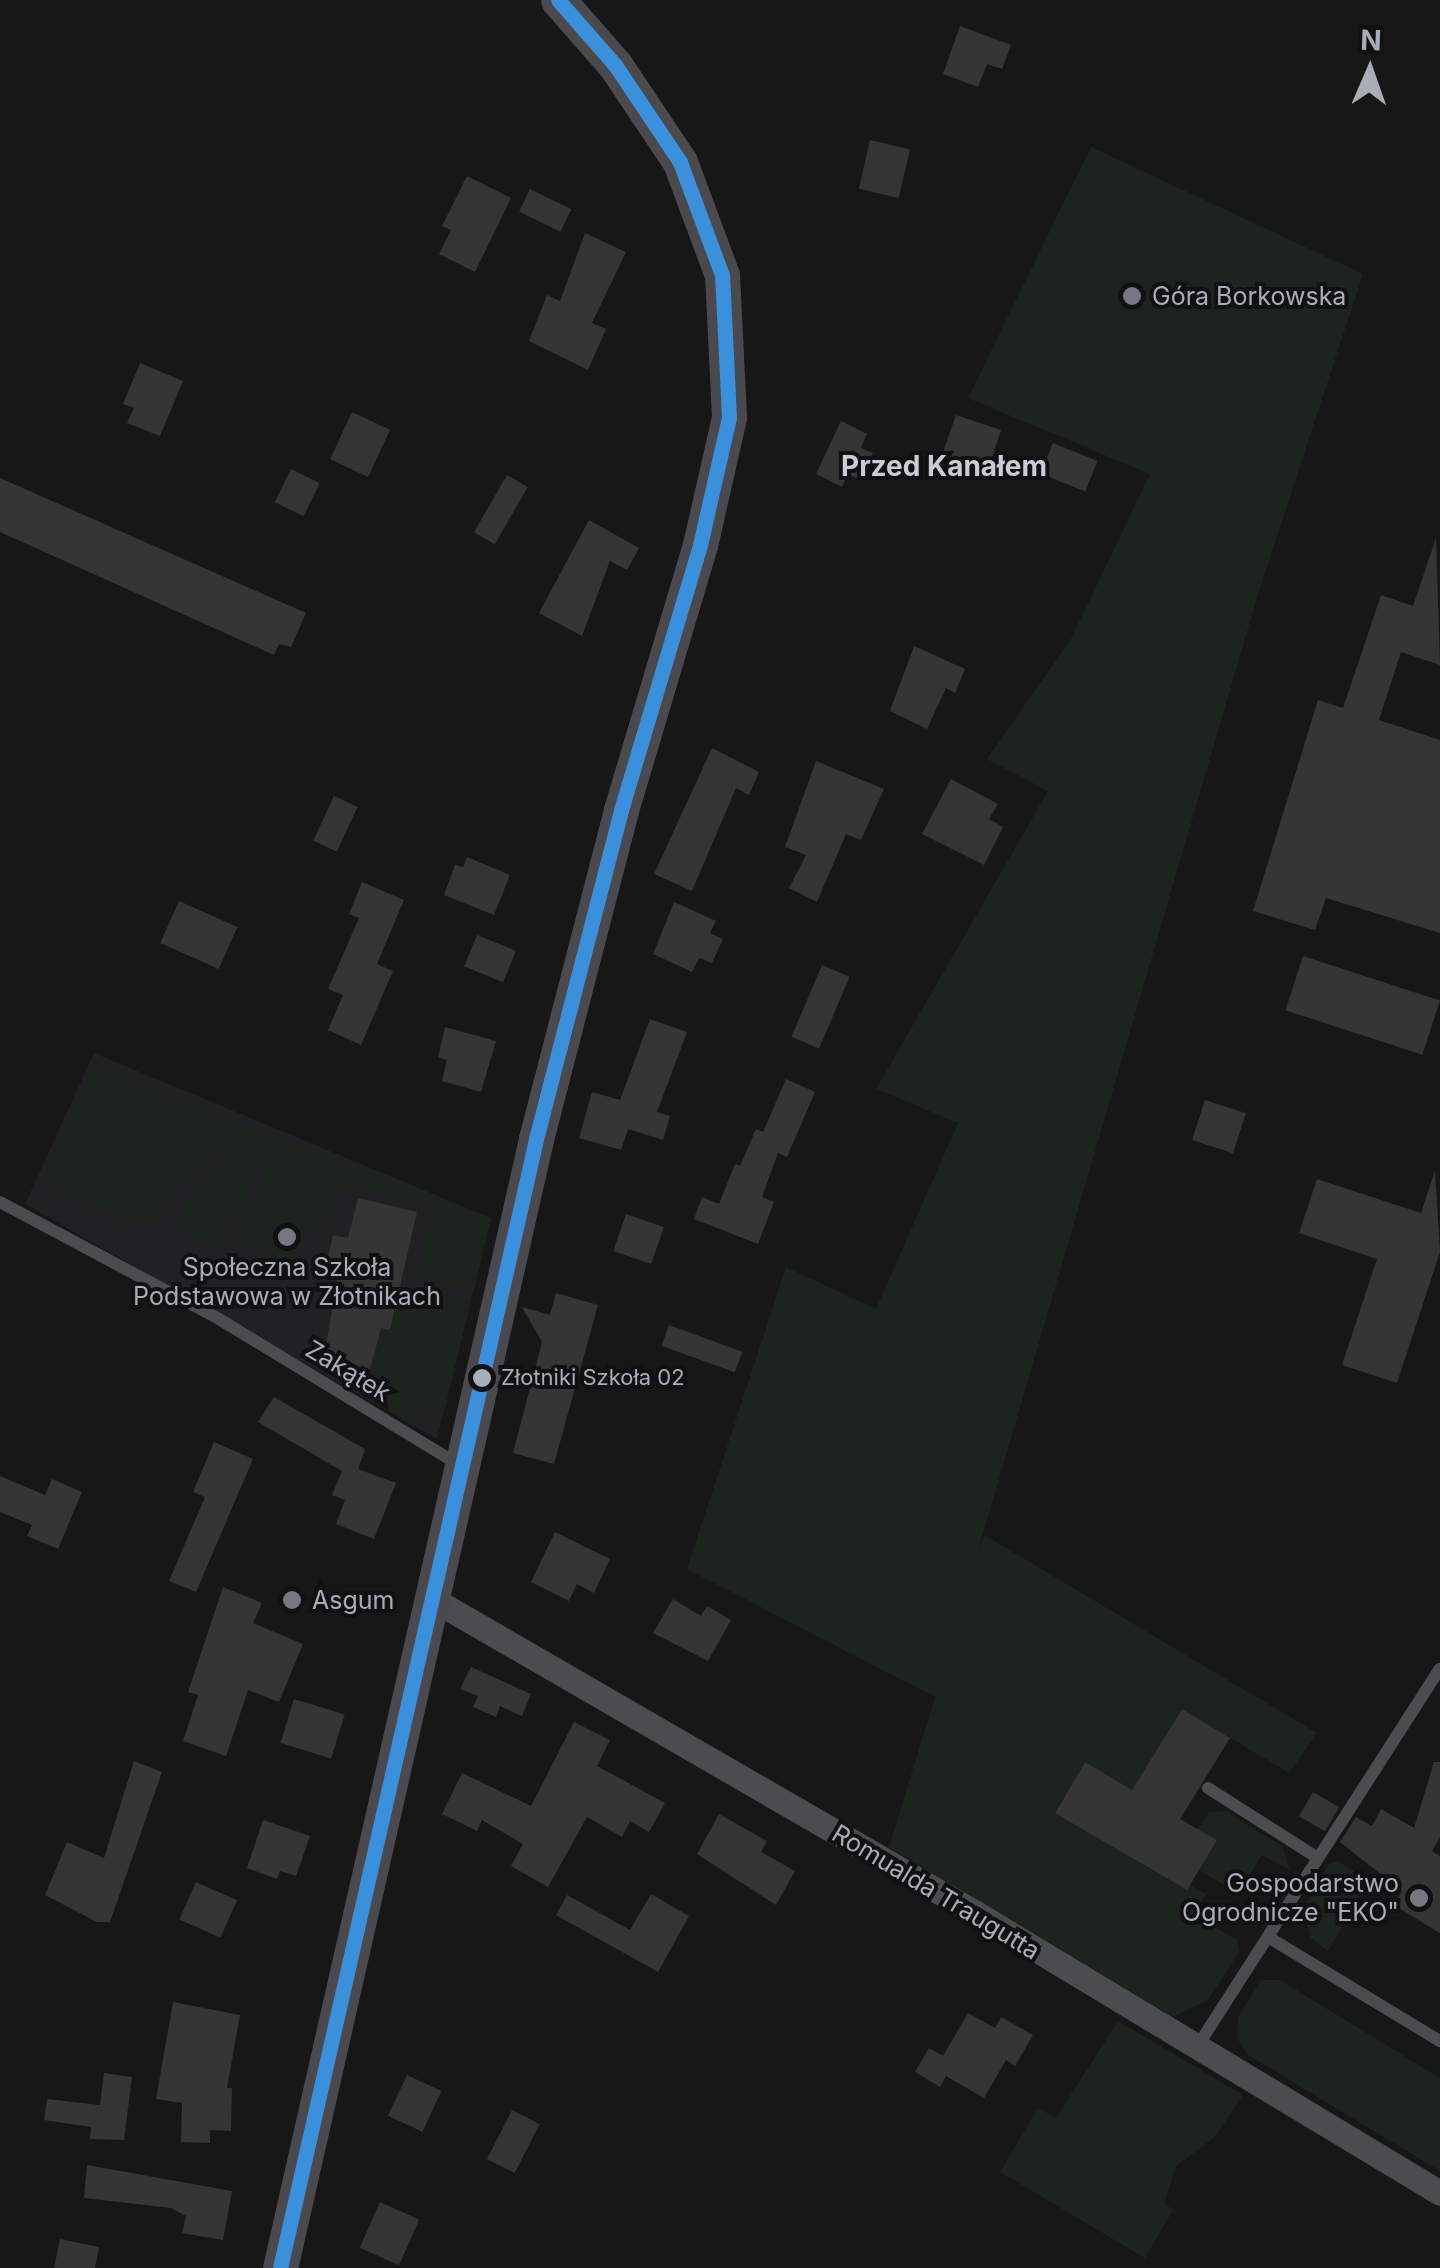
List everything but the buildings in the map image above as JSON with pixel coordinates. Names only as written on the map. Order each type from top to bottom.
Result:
[{"type":"street","points":[[280,2268],[536,1140],[621,810],[700,545],[729,417],[722,275],[680,162],[615,66],[558,0]]},
{"type":"street","name":"Romualda Traugutta","points":[[429,1598],[974,1912],[1194,2050],[1440,2193]]},
{"type":"lane","name":"Zakątek","points":[[0,1202],[220,1318],[462,1466]]},
{"type":"lane","points":[[1194,2050],[1440,1670]]},
{"type":"lane","points":[[1208,1788],[1318,1858]]},
{"type":"lane","points":[[1268,1937],[1440,2041]]},
{"type":"shaded area","points":[[1091,147],[1363,274],[1259,591],[978,1551],[984,1535],[1317,1733],[1289,1773],[1182,1709],[1132,1790],[1085,1762],[1055,1812],[1186,1890],[1190,1885],[1206,1894],[1193,1915],[1237,1940],[1239,1952],[1208,2000],[1173,2017],[889,1847],[935,1697],[687,1569],[786,1267],[876,1309],[958,1123],[876,1089],[1048,791],[987,759],[1071,639],[1150,474],[968,398]]},
{"type":"shaded area","name":"Społeczna Szkoła Podstawowa w Złotnikach","points":[[94,1053],[491,1218],[437,1439],[25,1204]]},
{"type":"shaded area","points":[[94,1064],[181,1104],[491,1218],[474,1290],[418,1275],[434,1206],[351,1185],[337,1194],[329,1221],[305,1228],[295,1264],[231,1234],[268,1174],[219,1143],[193,1177],[175,1184],[153,1224],[129,1220],[42,1181]]},
{"type":"shaded area","points":[[220,1152],[259,1176],[214,1248],[175,1224]]},
{"type":"shaded area","points":[[399,1287],[470,1305],[445,1408],[421,1401],[414,1426],[363,1396]]},
{"type":"shaded area","points":[[1226,1811],[1282,1846],[1290,1870],[1262,1855],[1238,1893],[1199,1870],[1217,1840],[1198,1829],[1209,1812]]},
{"type":"shaded area","points":[[1337,1861],[1370,1880],[1328,1951],[1310,1937],[1304,1908],[1328,1865]]},
{"type":"shaded area","points":[[1261,1980],[1280,1980],[1440,2078],[1440,2171],[1248,2055],[1237,2038],[1238,2017]]},
{"type":"shaded area","points":[[1118,2021],[1243,2095],[1215,2137],[1176,2166],[1164,2203],[1173,2210],[1145,2258],[1000,2172],[1038,2108],[1056,2118]]},
{"type":"transit line","points":[[280,2268],[536,1139],[621,810],[700,545],[729,417],[722,275],[680,162],[615,65],[558,0]]},
{"type":"place","name":"Góra Borkowska","points":[[1132,296]]},
{"type":"place","name":"Społeczna Szkoła Podstawowa w Złotnikach","points":[[287,1237]]},
{"type":"place","name":"Złotniki Szkoła 02","points":[[482,1378]]},
{"type":"place","name":"Asgum","points":[[292,1600]]},
{"type":"place","name":"Gospodarstwo Ogrodnicze \"EKO\"","points":[[1419,1898]]},
{"type":"district","name":"Przed Kanałem","points":[[944,466]]}]
